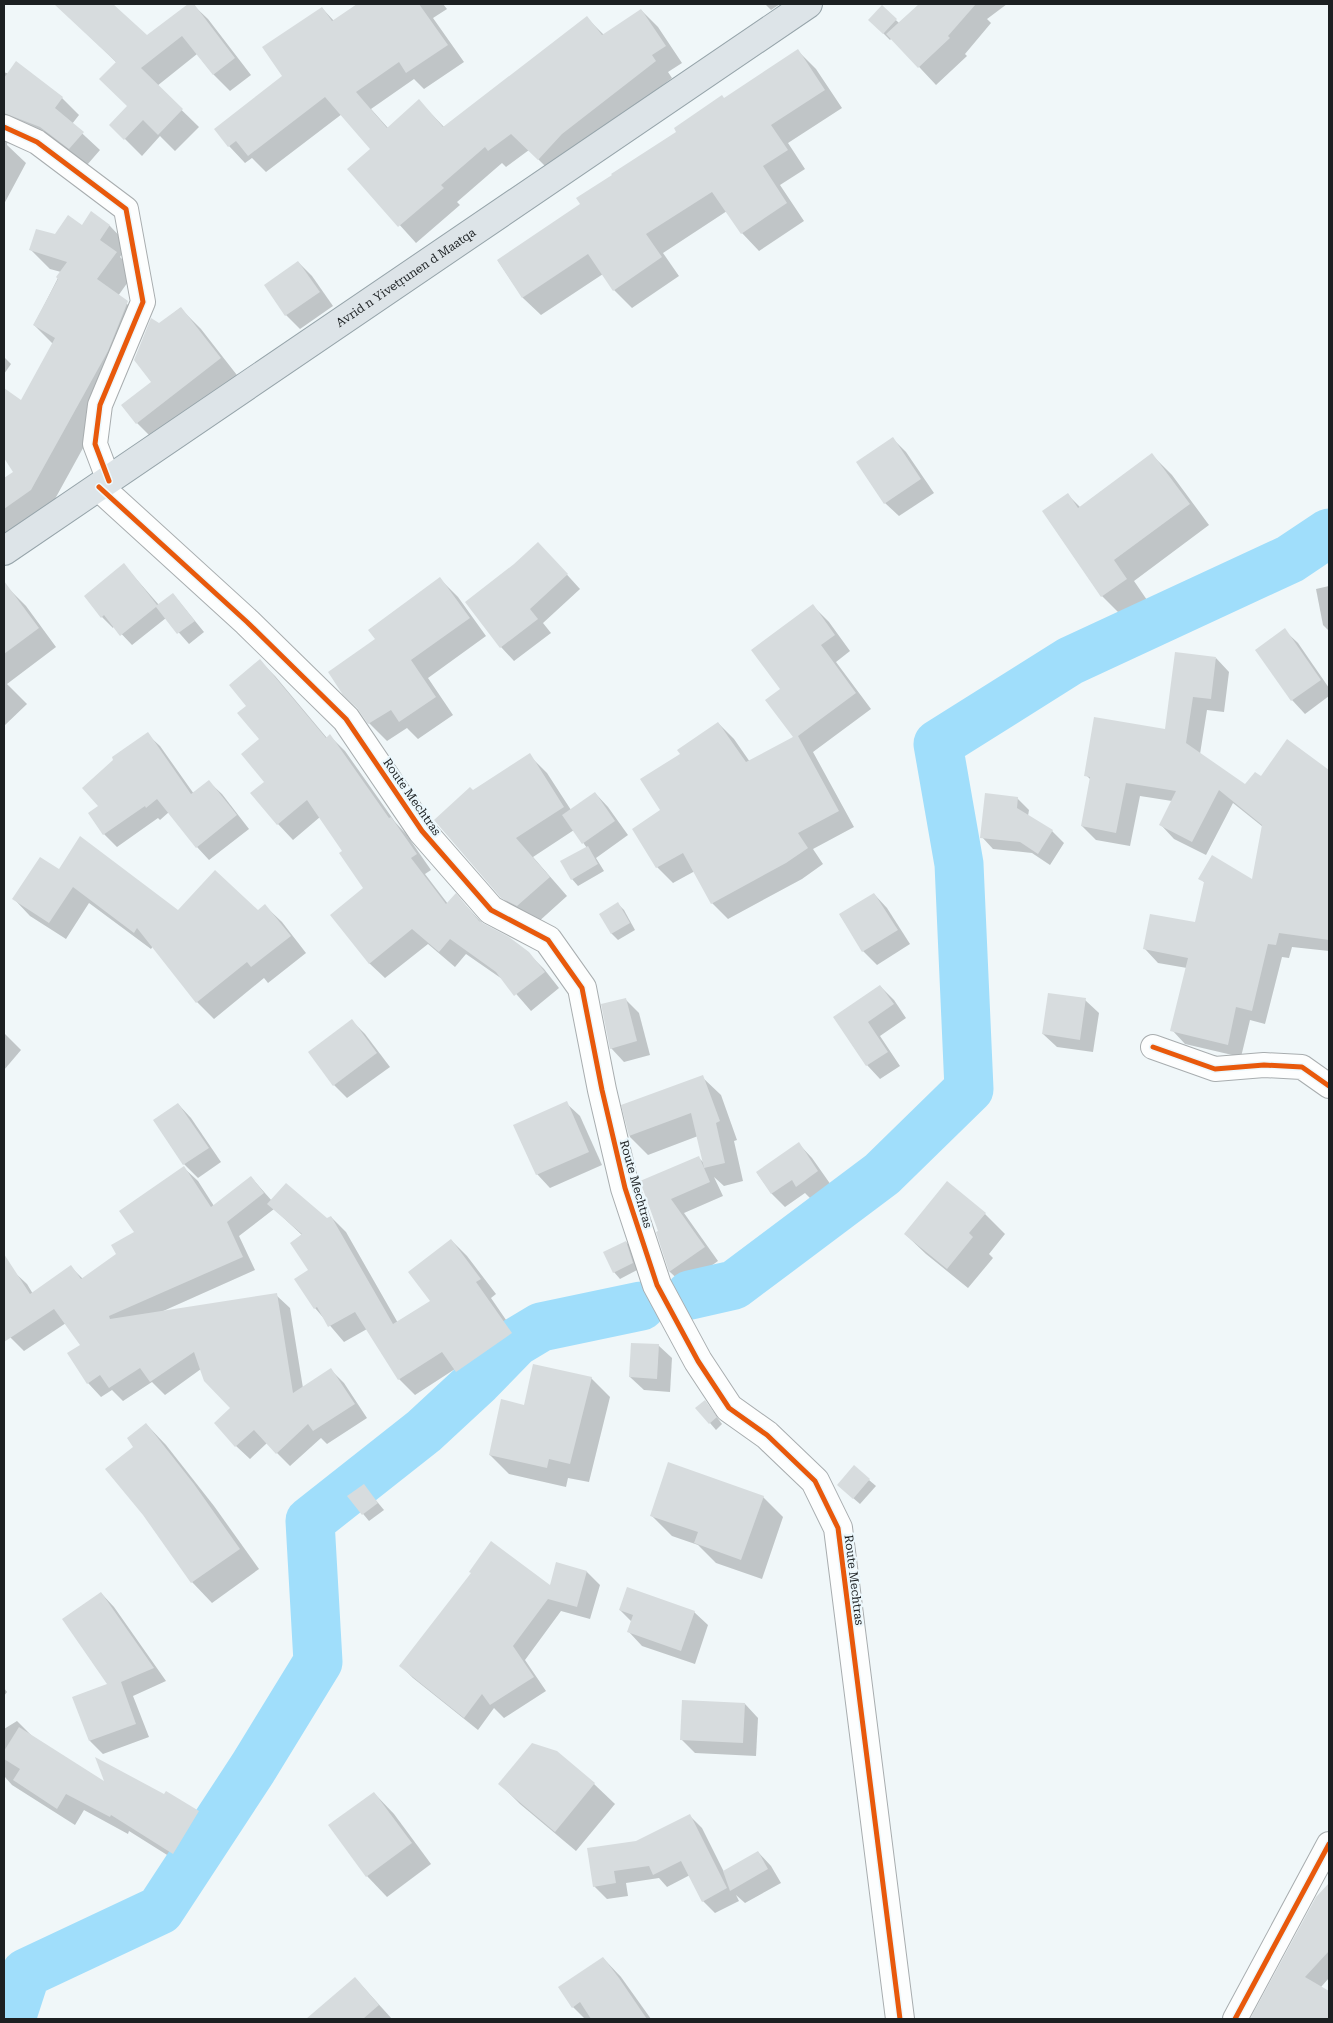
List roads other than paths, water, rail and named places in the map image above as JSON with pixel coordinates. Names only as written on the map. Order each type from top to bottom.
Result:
[{"type":"main road","name":"Avrid n Yivetṛunen d Maatqa","points":[[4,552],[808,4]]},
{"type":"street","points":[[4,127],[37,142],[126,209],[143,302],[100,405],[95,444],[104,484]]},
{"type":"street","name":"Route Mechtras","points":[[104,484],[346,719],[422,831],[485,903],[492,910],[548,940],[582,988],[602,1090],[625,1188],[657,1285],[698,1361],[729,1408],[767,1435],[815,1481],[838,1528],[900,2019]]},
{"type":"street","points":[[1153,1047],[1215,1069],[1264,1065],[1302,1067],[1329,1086]]},
{"type":"street","points":[[1235,2019],[1329,1844]]},
{"type":"waterway","points":[[690,1295],[734,1285],[882,1174],[969,1089],[959,864],[938,744],[1070,661],[1290,559],[1329,533]]},
{"type":"waterway","points":[[11,2019],[26,1973],[160,1910],[253,1768],[318,1662],[310,1521],[424,1431],[478,1381],[516,1342],[541,1327],[641,1306]]}]
